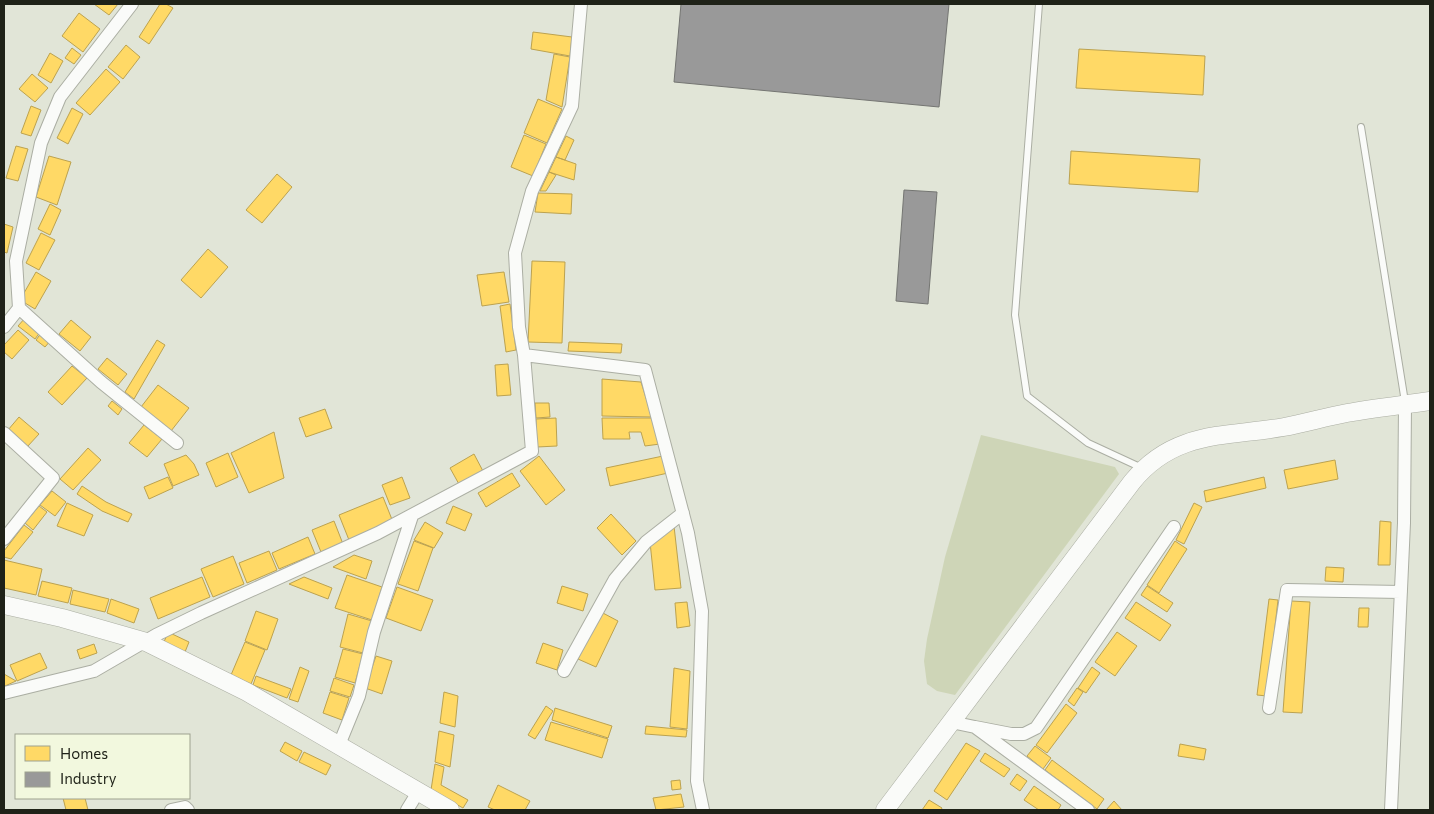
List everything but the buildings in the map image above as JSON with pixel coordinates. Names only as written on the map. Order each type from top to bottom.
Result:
[{"type":"main road","points":[[885,810],[1143,469],[1160,454],[1186,443],[1220,434],[1283,427],[1347,413],[1430,401]]},
{"type":"main road","points":[[4,605],[62,618],[146,642],[248,692],[450,810]]},
{"type":"street","points":[[4,327],[19,308],[16,261],[41,143],[60,97],[132,4]]},
{"type":"street","points":[[4,693],[94,671],[201,613],[412,516],[532,451],[524,355],[519,327],[515,253],[532,191],[572,106],[581,4]]},
{"type":"street","points":[[19,308],[101,382],[176,443]]},
{"type":"street","points":[[524,355],[645,370],[683,513],[702,612],[697,781],[703,810]]},
{"type":"street","points":[[1392,810],[1404,523],[1405,405]]},
{"type":"street","points":[[4,433],[53,478],[4,539]]},
{"type":"street","points":[[564,671],[615,580],[646,542],[683,513]]},
{"type":"street","points":[[339,745],[360,696],[374,632],[412,516]]},
{"type":"street","points":[[951,722],[1011,734],[1024,734],[1036,728],[1174,527]]},
{"type":"street","points":[[1269,708],[1287,590],[1401,592]]},
{"type":"street","points":[[975,728],[1088,810]]},
{"type":"street","points":[[407,810],[418,792]]},
{"type":"street","points":[[171,810],[185,807],[188,810]]},
{"type":"lane","points":[[1039,4],[1016,315],[1027,396],[1088,443],[1143,469]]},
{"type":"lane","points":[[1361,127],[1405,405]]},
{"type":"green space","points":[[981,435],[1115,467],[1119,474],[955,695],[937,691],[927,684],[924,661],[945,557]]}]
